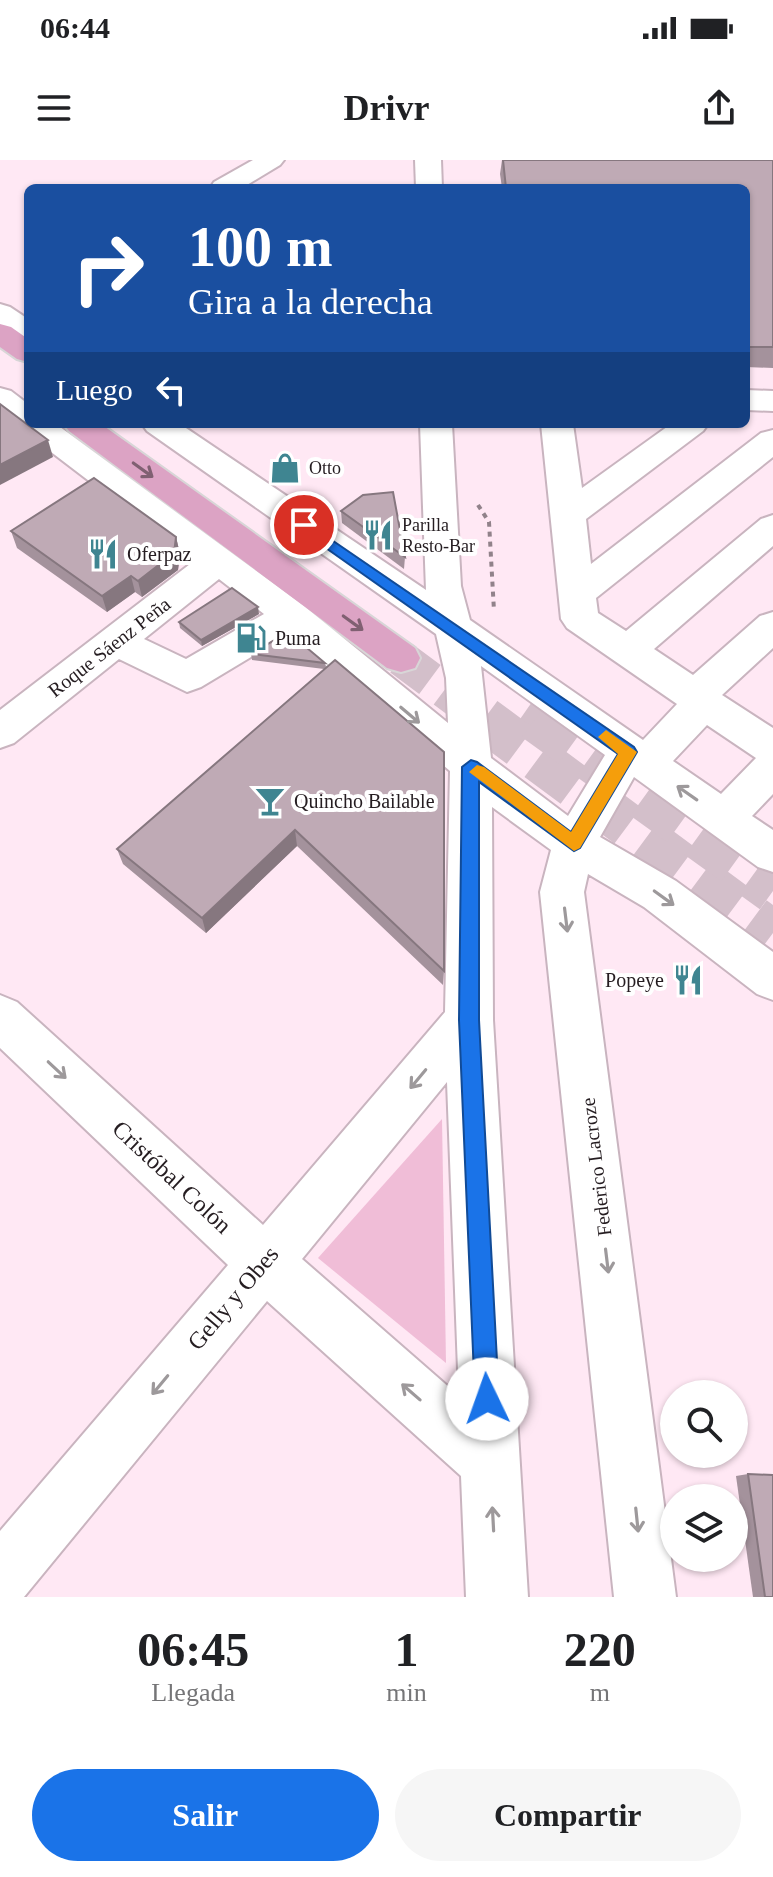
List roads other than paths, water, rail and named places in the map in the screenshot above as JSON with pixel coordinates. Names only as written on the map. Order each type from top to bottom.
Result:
[{"type":"main road","points":[[8,315],[24,345]]},
{"type":"main road","points":[[0,368],[24,384]]},
{"type":"main road","points":[[86,428],[425,641]]},
{"type":"main road","points":[[132,428],[425,641]]},
{"type":"street","points":[[230,184],[271,160]]},
{"type":"street","points":[[428,160],[429,184]]},
{"type":"street","points":[[8,315],[24,329]]},
{"type":"street","points":[[0,398],[24,416]]},
{"type":"street","points":[[750,400],[773,401]]},
{"type":"street","points":[[40,428],[291,615],[471,767],[574,843],[660,894],[773,979]]},
{"type":"street","points":[[163,428],[425,641],[465,678],[471,767],[469,1020],[497,1597]]},
{"type":"street","points":[[425,641],[440,561],[436,428]]},
{"type":"street","points":[[568,515],[687,428]]},
{"type":"street","points":[[558,434],[580,619],[773,749]]},
{"type":"street","points":[[577,594],[773,440]]},
{"type":"street","points":[[627,651],[773,527]]},
{"type":"street","name":"Roque Sáenz Peña","points":[[0,732],[218,561]]},
{"type":"street","points":[[117,642],[187,677],[291,615]]},
{"type":"street","name":"Federico Lacroze","points":[[645,1597],[562,892],[574,843],[637,758],[773,626]]},
{"type":"street","points":[[425,641],[637,758],[773,854]]},
{"type":"street","points":[[723,819],[773,767]]},
{"type":"street","name":"Cristóbal Colón","points":[[0,1017],[263,1261],[490,1462]]},
{"type":"street","name":"Gelly y Obes","points":[[0,1578],[263,1261],[469,1020]]},
{"type":"tunnel","points":[[401,658],[486,721]]},
{"type":"tunnel","points":[[525,712],[538,721]]},
{"type":"tunnel","points":[[484,719],[773,933]]},
{"type":"tunnel","points":[[535,719],[773,891]]},
{"type":"place","name":"Otto","points":[[285,468]]},
{"type":"place","name":"Parilla Resto-Bar","points":[[378,535]]},
{"type":"place","name":"Oferpaz","points":[[103,554]]},
{"type":"place","name":"Puma","points":[[251,638]]},
{"type":"place","name":"Quincho Bailable","points":[[270,801]]},
{"type":"place","name":"Popeye","points":[[688,980]]}]
